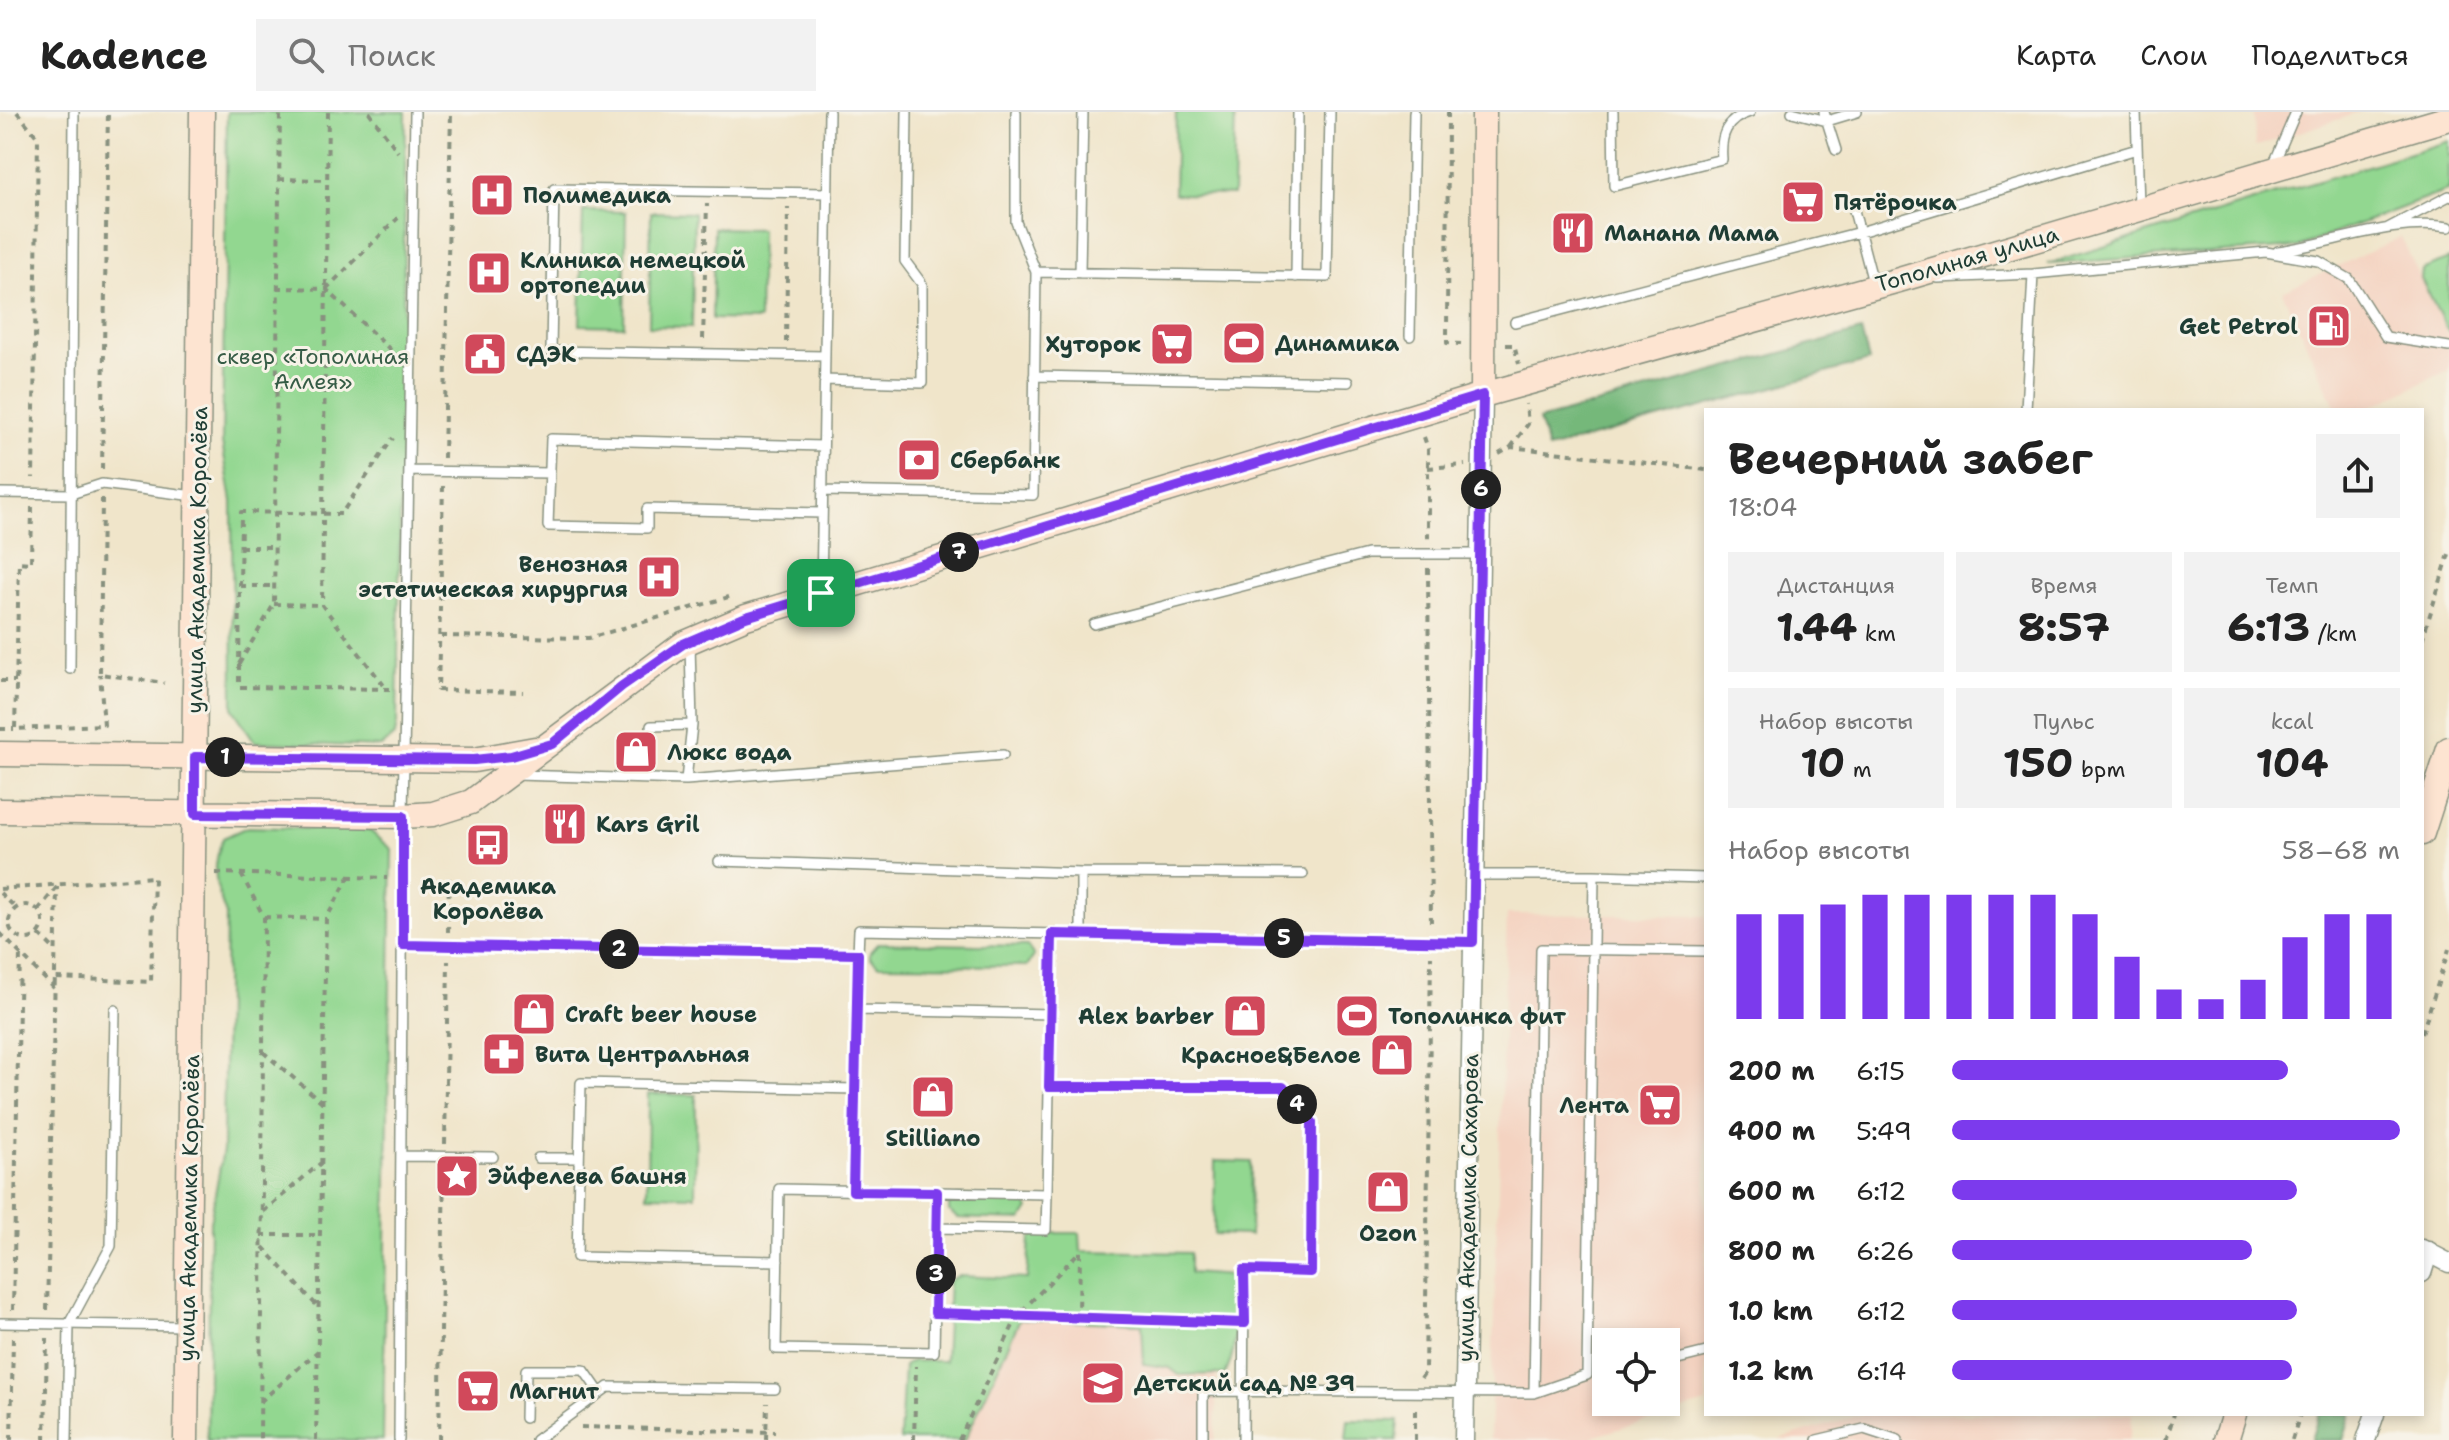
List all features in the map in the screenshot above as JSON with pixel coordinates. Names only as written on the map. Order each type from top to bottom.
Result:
[{"type":"main road","name":"улица Академика Королёва","points":[[186,1440],[202,112]]},
{"type":"main road","name":"улица Академика Сахарова","points":[[1483,395],[1484,112]]},
{"type":"main road","name":"Тополиная улица","points":[[0,811],[433,814],[471,802],[552,744],[622,686],[690,641],[746,617],[1483,395],[1899,280],[2449,118]]},
{"type":"main road","points":[[0,754],[474,760],[511,756],[552,744]]},
{"type":"main road","points":[[2424,827],[2449,749]]},
{"type":"main road","points":[[2226,1440],[2233,1416]]},
{"type":"street","name":"улица Академика Сахарова","points":[[1464,1440],[1483,395]]},
{"type":"street","points":[[2426,1250],[2449,1263]]},
{"type":"street","points":[[2366,1440],[2374,1416]]},
{"type":"lane","points":[[70,669],[74,112]]},
{"type":"lane","points":[[399,1440],[403,816],[415,112]]},
{"type":"lane","points":[[821,593],[829,112]]},
{"type":"lane","points":[[824,380],[922,383],[922,284],[905,261],[907,112]]},
{"type":"lane","points":[[822,491],[1033,495],[1036,272],[1016,222],[1016,112]]},
{"type":"lane","points":[[1080,273],[1083,112]]},
{"type":"lane","points":[[1296,277],[1298,112]]},
{"type":"lane","points":[[1036,272],[1327,277],[1330,112]]},
{"type":"lane","points":[[1410,336],[1414,112]]},
{"type":"lane","points":[[1613,112],[1614,186],[1722,159],[1720,140],[1725,128],[1750,112]]},
{"type":"lane","points":[[1792,112],[1825,116],[1857,112]]},
{"type":"lane","points":[[2136,112],[2139,209]]},
{"type":"lane","points":[[2270,171],[2296,112]]},
{"type":"lane","points":[[1825,116],[1836,150]]},
{"type":"lane","points":[[1515,322],[1860,232],[2137,149]]},
{"type":"lane","points":[[824,356],[551,351],[554,189],[827,193]]},
{"type":"lane","points":[[2382,232],[2449,196]]},
{"type":"lane","points":[[1852,203],[1874,286]]},
{"type":"lane","points":[[1899,280],[2033,274],[2266,252],[2434,224],[2449,227]]},
{"type":"lane","points":[[2266,252],[2318,261],[2349,279],[2386,337],[2449,347]]},
{"type":"lane","points":[[2026,408],[2033,274]]},
{"type":"lane","points":[[1034,376],[1348,382]]},
{"type":"lane","points":[[822,513],[647,509],[647,528],[548,526],[551,439],[823,446]]},
{"type":"lane","points":[[410,471],[550,473]]},
{"type":"lane","points":[[0,493],[71,494],[102,484],[198,496]]},
{"type":"lane","points":[[1094,624],[1367,554],[1480,554]]},
{"type":"lane","points":[[686,780],[692,725],[690,641]]},
{"type":"lane","points":[[651,726],[692,725]]},
{"type":"lane","points":[[509,775],[686,780],[1003,755]]},
{"type":"lane","points":[[719,861],[1081,873],[1303,874]]},
{"type":"lane","points":[[1081,873],[1081,935]]},
{"type":"lane","points":[[1474,875],[1704,878]]},
{"type":"lane","points":[[1203,1440],[1203,1391],[1534,1393],[1587,1375],[1594,875]]},
{"type":"lane","points":[[853,1191],[859,930],[1473,942]]},
{"type":"lane","points":[[937,1228],[1046,1230],[1052,934]]},
{"type":"lane","points":[[403,945],[858,954]]},
{"type":"lane","points":[[1534,1393],[1541,949],[1704,951]]},
{"type":"lane","points":[[67,1440],[69,1324],[111,1246],[115,1010]]},
{"type":"lane","points":[[857,1010],[1050,1014]]},
{"type":"lane","points":[[778,1261],[577,1257],[581,1083],[856,1089]]},
{"type":"lane","points":[[1049,1087],[1283,1087],[1312,1122],[1311,1272],[1244,1270],[1243,1440]]},
{"type":"lane","points":[[402,1156],[493,1157]]},
{"type":"lane","points":[[538,1158],[579,1158]]},
{"type":"lane","points":[[937,1192],[934,1352],[776,1349],[779,1189],[1047,1194]]},
{"type":"lane","points":[[0,1323],[187,1326]]},
{"type":"lane","points":[[1680,1358],[1704,1352]]},
{"type":"lane","points":[[525,1418],[526,1370],[584,1370],[600,1393]]},
{"type":"lane","points":[[536,1440],[608,1387],[772,1389]]},
{"type":"lane","points":[[1817,1440],[1864,1429],[1898,1440]]},
{"type":"path","points":[[15,729],[19,562],[31,563],[38,138],[17,112]]},
{"type":"path","points":[[0,729],[104,725],[100,674],[108,112]]},
{"type":"path","points":[[239,666],[274,604],[280,112]]},
{"type":"path","points":[[328,112],[325,386],[323,513],[322,605],[389,689],[239,687],[241,512],[323,513],[341,514],[395,436]]},
{"type":"path","points":[[369,112],[399,152]]},
{"type":"path","points":[[451,112],[438,690],[523,692]]},
{"type":"path","points":[[1448,112],[1447,343],[1514,345]]},
{"type":"path","points":[[279,179],[327,180]]},
{"type":"path","points":[[703,354],[707,191]]},
{"type":"path","points":[[786,355],[788,193]]},
{"type":"path","points":[[326,289],[398,218]]},
{"type":"path","points":[[277,288],[326,289],[396,355]]},
{"type":"path","points":[[276,386],[325,386]]},
{"type":"path","points":[[1428,468],[1482,464],[1511,447],[1704,470]]},
{"type":"path","points":[[240,547],[275,547]]},
{"type":"path","points":[[2424,634],[2449,554]]},
{"type":"path","points":[[240,586],[274,586]]},
{"type":"path","points":[[441,636],[589,638],[734,596]]},
{"type":"path","points":[[274,604],[322,605]]},
{"type":"path","points":[[100,674],[164,683]]},
{"type":"path","points":[[0,681],[16,681]]},
{"type":"path","points":[[216,873],[387,878]]},
{"type":"path","points":[[241,874],[264,917],[260,1440]]},
{"type":"path","points":[[0,891],[154,877],[151,982],[54,978]]},
{"type":"path","points":[[316,1440],[326,919],[349,877]]},
{"type":"path","points":[[38,910],[57,887]]},
{"type":"path","points":[[45,1440],[57,887]]},
{"type":"path","points":[[0,891],[16,908]]},
{"type":"path","points":[[28,905],[38,910],[42,917],[39,934],[25,939],[12,932],[8,924],[16,908],[28,905]]},
{"type":"path","points":[[264,917],[326,919]]},
{"type":"path","points":[[6,939],[12,932]]},
{"type":"path","points":[[0,933],[54,988]]},
{"type":"path","points":[[39,934],[55,950]]},
{"type":"path","points":[[2424,1027],[2449,949]]},
{"type":"path","points":[[11,1440],[20,953]]},
{"type":"path","points":[[263,1052],[323,1103]]},
{"type":"path","points":[[262,1212],[322,1162]]},
{"type":"path","points":[[261,1235],[321,1235]]},
{"type":"path","points":[[261,1245],[319,1308]]},
{"type":"path","points":[[959,1440],[1018,1315],[1080,1251],[1079,1317]]},
{"type":"path","points":[[935,1313],[1245,1323]]},
{"type":"path","points":[[260,1402],[318,1351]]},
{"type":"path","points":[[914,1440],[917,1351]]},
{"type":"path","points":[[766,1440],[772,1389]]},
{"type":"path","points":[[2166,1440],[2173,1416]]},
{"type":"path","points":[[2292,1440],[2299,1416]]},
{"type":"path","points":[[554,1426],[775,1432]]},
{"type":"shaded area","points":[[2254,112],[2361,112],[2255,147]]},
{"type":"shaded area","points":[[2401,237],[2449,339],[2449,370],[2368,408],[2336,408],[2282,292]]},
{"type":"shaded area","points":[[1507,914],[1704,916],[1704,1404],[1680,1411],[1680,1328],[1592,1328],[1592,1416],[1662,1416],[1582,1440],[1490,1440]]},
{"type":"shaded area","name":"Детский сад № 39","points":[[1019,1319],[1143,1324],[1217,1360],[1215,1440],[965,1440]]},
{"type":"shaded area","points":[[1857,1416],[2132,1416],[2128,1440],[1778,1440]]},
{"type":"green space","name":"сквер «Тополиная Аллея»","points":[[227,112],[406,112],[397,723],[395,735],[381,747],[255,742],[233,709],[232,501],[222,443]]},
{"type":"green space","points":[[1176,112],[1235,112],[1233,195],[1174,194]]},
{"type":"green space","points":[[2449,141],[2449,190],[2298,247],[2048,264]]},
{"type":"green space","points":[[583,211],[626,212],[624,326],[580,325]]},
{"type":"green space","points":[[651,212],[694,213],[692,327],[649,326]]},
{"type":"green space","points":[[714,228],[761,229],[759,320],[712,319]]},
{"type":"green space","points":[[2449,259],[2449,333],[2421,279],[2422,270]]},
{"type":"green space","points":[[1861,331],[1869,361],[1548,449],[1539,420]]},
{"type":"green space","points":[[247,827],[369,830],[392,849],[383,1440],[207,1440],[210,1222],[223,1150],[226,915],[217,886],[216,868],[223,838]]},
{"type":"green space","points":[[878,943],[1027,946],[1034,956],[1027,966],[878,965],[870,958],[870,952]]},
{"type":"green space","points":[[648,1094],[696,1095],[695,1196],[647,1195]]},
{"type":"green space","points":[[1215,1161],[1251,1162],[1250,1235],[1214,1234]]},
{"type":"green space","points":[[958,1196],[1022,1199],[1029,1209],[1022,1220],[957,1218],[949,1211],[949,1205]]},
{"type":"green space","points":[[1038,1233],[1080,1233],[1081,1251],[1190,1253],[1190,1273],[1232,1276],[1237,1297],[1236,1325],[1225,1374],[1179,1375],[1170,1368],[1144,1364],[1142,1324],[1020,1319],[965,1440],[900,1440],[904,1366],[913,1361],[945,1361],[949,1281],[958,1276],[1027,1279],[1030,1239]]},
{"type":"green space","points":[[2318,1416],[2350,1416],[2343,1440],[2311,1440]]},
{"type":"green space","points":[[1348,1420],[1398,1421],[1396,1440],[1346,1440]]},
{"type":"place","name":"Полимедика","points":[[492,195]]},
{"type":"place","name":"Пятёрочка","points":[[1803,202]]},
{"type":"place","name":"Манана Мама","points":[[1573,233]]},
{"type":"place","name":"Клиника немецкой ортопедии","points":[[489,273]]},
{"type":"place","name":"Get Petrol","points":[[2329,326]]},
{"type":"place","name":"Динамика","points":[[1244,343]]},
{"type":"place","name":"Хуторок","points":[[1172,344]]},
{"type":"place","name":"СДЭК","points":[[485,354]]},
{"type":"place","name":"Сбербанк","points":[[919,460]]},
{"type":"place","name":"Венозная эстетическая хирургия","points":[[659,577]]},
{"type":"place","name":"Люкс вода","points":[[636,752]]},
{"type":"place","name":"Kars Gril","points":[[565,824]]},
{"type":"place","name":"Академика Королёва","points":[[488,845]]},
{"type":"place","name":"Craft beer house","points":[[534,1014]]},
{"type":"place","name":"Alex barber","points":[[1245,1016]]},
{"type":"place","name":"Тополинка фит","points":[[1357,1016]]},
{"type":"place","name":"Вита Центральная","points":[[504,1054]]},
{"type":"place","name":"Красное&Белое","points":[[1392,1055]]},
{"type":"place","name":"Stilliano","points":[[933,1097]]},
{"type":"place","name":"Лента","points":[[1660,1105]]},
{"type":"place","name":"Эйфелева башня","points":[[457,1176]]},
{"type":"place","name":"Ozon","points":[[1388,1192]]},
{"type":"place","name":"Детский сад № 39","points":[[1103,1383]]},
{"type":"place","name":"Магнит","points":[[478,1391]]},
{"type":"route","points":[[1483,395],[1473,942],[1052,934],[1049,1087],[1283,1087],[1312,1122],[1311,1272],[1244,1270],[1245,1323],[935,1313],[937,1192],[853,1191],[858,954],[403,945],[403,816],[195,814],[195,757],[474,760],[511,756],[552,744],[622,686],[683,644],[746,617],[821,593],[1483,395]]}]
